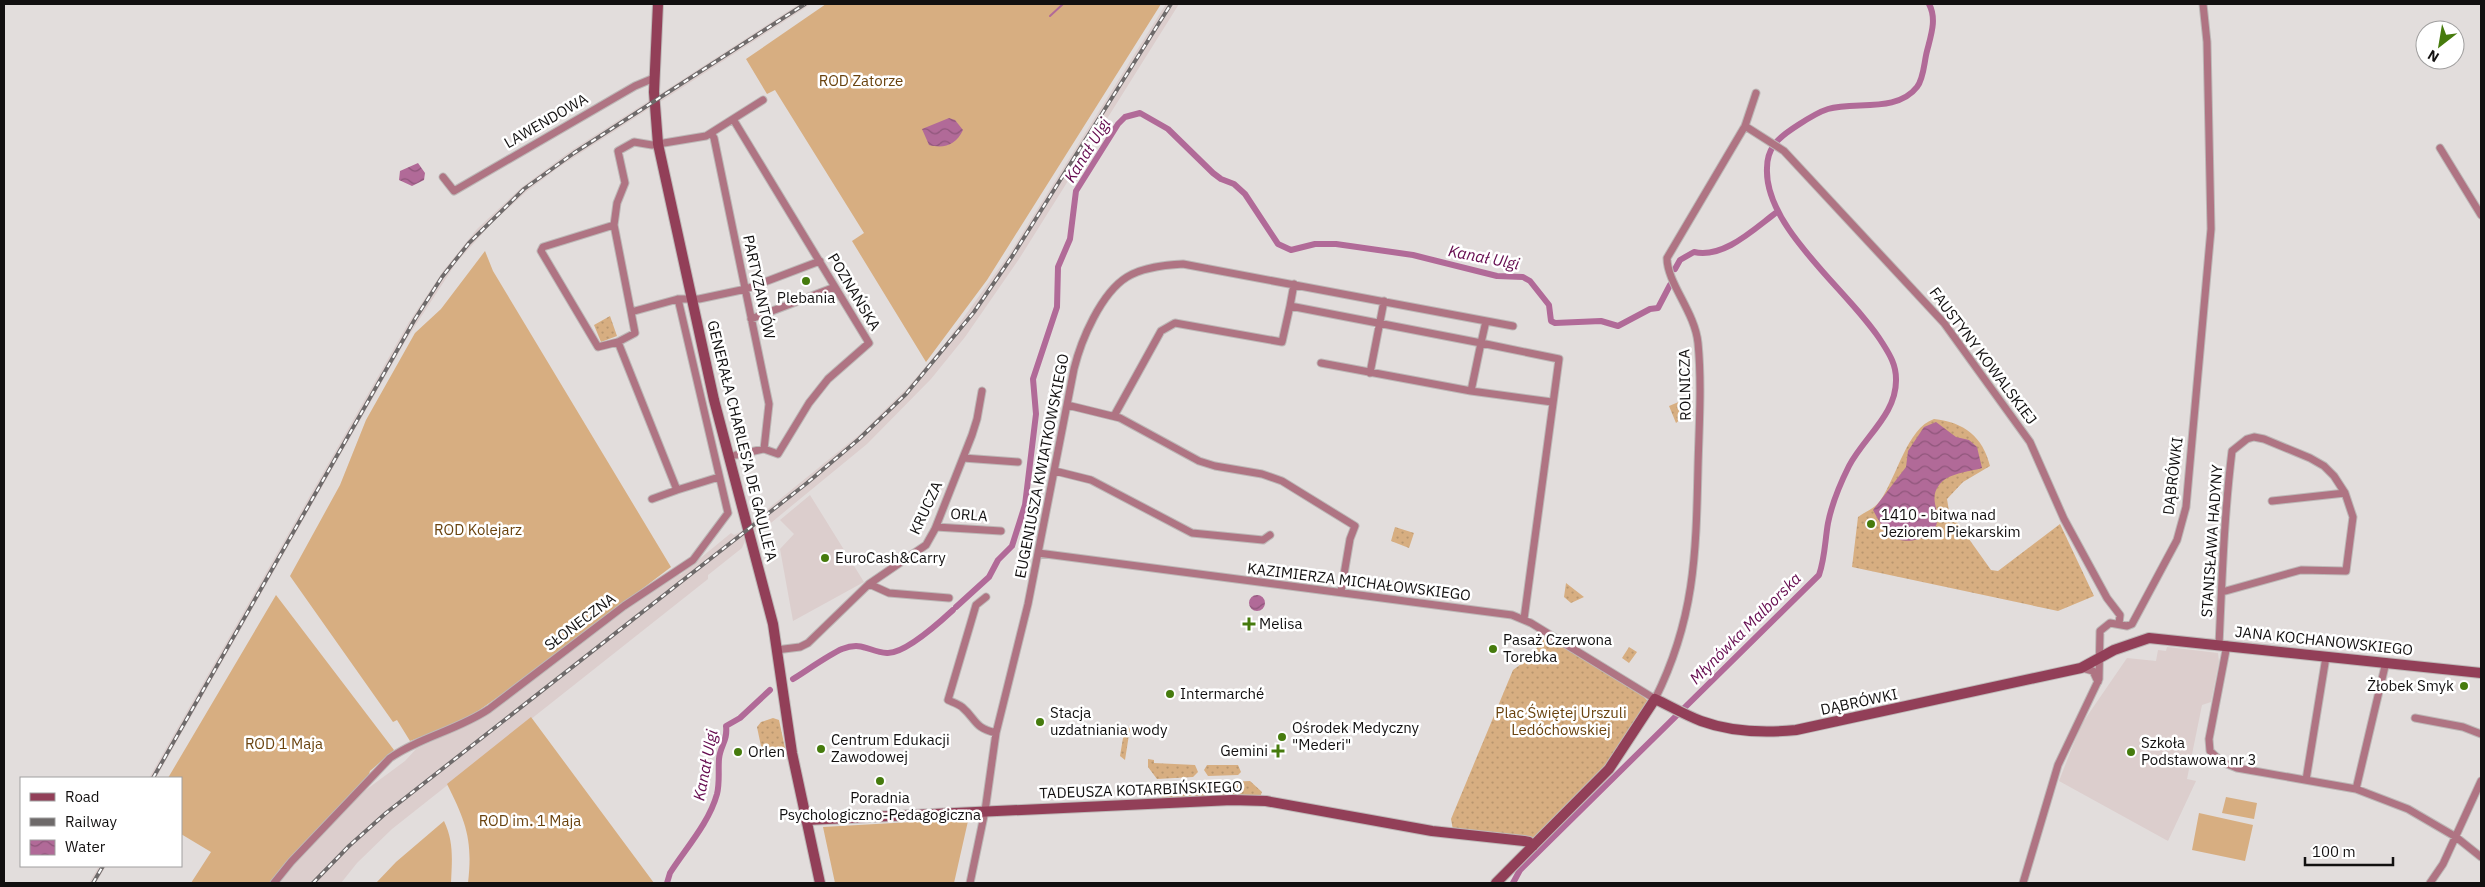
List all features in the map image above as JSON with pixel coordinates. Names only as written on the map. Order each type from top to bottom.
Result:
[{"type":"street","name":"GENERAŁA CHARLES'A DE GAULLE'A","points":[[658,4],[654,78],[658,144],[719,419],[769,608],[792,752],[820,883]]},
{"type":"street","name":"DĄBRÓWKI","points":[[2119,624],[2127,626],[2133,622],[2177,540],[2186,507],[2211,229],[2208,52],[2203,4]]},
{"type":"street","name":"LAWENDOWA","points":[[443,177],[454,190],[635,86],[654,78]]},
{"type":"street","name":"ROLNICZA","points":[[1655,700],[1681,632],[1692,585],[1695,557],[1700,406],[1698,341],[1685,302],[1667,268],[1667,258],[1745,126],[1756,93]]},
{"type":"street","points":[[614,225],[543,247],[541,251],[598,347],[618,342],[635,333],[614,225],[616,203],[625,183],[618,151],[634,142],[658,144],[706,136],[763,100]]},
{"type":"street","name":"POZNAŃSKA","points":[[733,119],[869,343],[828,379],[808,403],[778,454],[764,449],[736,455]]},
{"type":"street","name":"FAUSTYNY KOWALSKIEJ","points":[[1745,126],[1778,147],[1920,295],[1944,323],[2030,442],[2069,528],[2107,598],[2120,615],[2119,624]]},
{"type":"street","name":"PARTYZANTÓW","points":[[711,133],[714,138],[769,404],[764,449]]},
{"type":"street","points":[[2440,148],[2481,215]]},
{"type":"street","points":[[630,312],[678,299],[699,298],[746,290],[820,261]]},
{"type":"street","name":"EUGENIUSZA KWIATKOWSKIEGO","points":[[970,883],[985,811],[996,734],[1028,604],[1076,358],[1090,324],[1115,287],[1127,276],[1144,270],[1183,264],[1513,326]]},
{"type":"street","points":[[1114,416],[1159,335],[1167,326],[1175,323],[1188,324],[1282,342],[1294,284]]},
{"type":"street","points":[[751,319],[835,287]]},
{"type":"street","name":"SŁONECZNA","points":[[274,883],[291,862],[390,758],[407,748],[473,720],[624,606],[693,560],[728,513],[678,299]]},
{"type":"street","points":[[1370,373],[1384,301]]},
{"type":"street","points":[[1290,306],[1559,359],[1524,618]]},
{"type":"street","points":[[1471,391],[1486,321]]},
{"type":"street","points":[[618,342],[677,490]]},
{"type":"street","points":[[1321,363],[1471,391],[1552,402]]},
{"type":"street","name":"KRUCZA","points":[[776,650],[800,647],[808,643],[869,584],[926,545],[936,527],[978,419],[982,391]]},
{"type":"street","points":[[1067,405],[1114,416],[1199,461],[1223,468],[1262,474],[1282,481],[1355,526],[1350,539],[1340,592]]},
{"type":"street","name":"STANISŁAWA HADYNY","points":[[2306,780],[2237,768],[2222,762],[2210,750],[2209,739],[2216,704],[2223,645],[2221,569],[2232,451],[2240,444],[2254,437],[2264,439],[2310,458],[2324,466],[2345,493]]},
{"type":"street","points":[[963,458],[1018,462]]},
{"type":"street","points":[[1055,471],[1091,480],[1192,533],[1263,540],[1270,535]]},
{"type":"street","points":[[652,499],[719,477]]},
{"type":"street","points":[[2222,592],[2301,570],[2346,571],[2353,517],[2345,493],[2272,501]]},
{"type":"street","name":"ORLA","points":[[936,527],[1001,531]]},
{"type":"street","name":"KAZIMIERZA MICHAŁOWSKIEGO","points":[[1038,553],[1524,618],[1655,700]]},
{"type":"street","points":[[869,584],[889,593],[949,598]]},
{"type":"street","points":[[986,597],[976,605],[948,700],[962,707],[976,724],[996,734]]},
{"type":"street","points":[[2023,883],[2058,765],[2098,683],[2101,671],[2099,633],[2104,626],[2119,624]]},
{"type":"street","points":[[2099,639],[2104,645],[2114,650]]},
{"type":"street","name":"JANA KOCHANOWSKIEGO","points":[[2114,650],[2142,639],[2163,639],[2481,673]]},
{"type":"street","name":"DĄBRÓWKI","points":[[1655,700],[1711,724],[1739,730],[1796,730],[2077,669],[2099,660],[2114,650]]},
{"type":"street","points":[[2326,657],[2306,780],[2356,789],[2408,808],[2456,836],[2481,857]]},
{"type":"street","points":[[2356,789],[2386,662]]},
{"type":"street","points":[[2077,669],[2093,671],[2098,683]]},
{"type":"street","points":[[1496,883],[1614,762],[1655,700]]},
{"type":"street","points":[[2415,718],[2463,727],[2481,734]]},
{"type":"street","points":[[2430,883],[2443,864],[2481,781]]},
{"type":"street","name":"TADEUSZA KOTARBIŃSKIEGO","points":[[806,820],[1196,800],[1266,801],[1443,832],[1524,841],[1529,842],[1533,846]]},
{"type":"shaded area","points":[[799,4],[811,4],[660,102],[660,94]]},
{"type":"shaded area","points":[[1166,4],[1179,4],[1019,259],[965,337],[931,379],[867,444],[761,531],[755,532],[752,522],[860,434],[907,388],[944,345],[1010,253]]},
{"type":"shaded area","points":[[650,100],[650,108],[559,167],[526,192],[492,223],[456,263],[406,340],[157,777],[150,777],[409,322],[443,271],[477,229],[522,187],[572,150]]},
{"type":"shaded area","points":[[810,495],[864,582],[793,621],[780,549],[794,534],[780,520]]},
{"type":"shaded area","points":[[742,531],[745,541],[742,548],[708,575],[708,579],[392,829],[357,863],[341,883],[278,883],[293,864],[359,795],[405,761],[416,749],[467,725],[494,708],[616,616],[676,575],[680,575],[731,533],[734,535]]},
{"type":"shaded area","name":"Szkoła Podstawowa nr 3","points":[[2167,647],[2218,653],[2219,662],[2211,702],[2202,705],[2187,779],[2196,781],[2168,841],[2059,781],[2081,725],[2127,658],[2156,661],[2158,650],[2166,651]]},
{"type":"shaded area","points":[[98,867],[105,867],[96,883],[89,883]]},
{"type":"green space","name":"ROD Zatorze","points":[[826,4],[1161,4],[987,280],[926,362],[852,241],[864,233],[775,90],[767,94],[746,59]]},
{"type":"green space","name":"ROD Kolejarz","points":[[485,251],[493,271],[671,567],[478,711],[450,726],[410,741],[397,720],[393,722],[290,576],[340,485],[366,420],[415,333],[441,309]]},
{"type":"green space","points":[[610,316],[617,336],[601,342],[594,325]]},
{"type":"green space","points":[[1681,401],[1686,415],[1676,423],[1669,406]]},
{"type":"green space","points":[[1934,419],[1954,424],[1971,433],[1983,447],[1987,456],[1990,466],[1963,482],[1947,499],[1949,511],[1991,570],[1998,571],[2060,524],[2094,596],[2058,611],[1852,567],[1858,517],[1878,504],[1903,454],[1917,432]]},
{"type":"green space","points":[[1395,527],[1414,533],[1409,548],[1391,541]]},
{"type":"green space","points":[[1566,583],[1584,597],[1571,603],[1564,597]]},
{"type":"green space","name":"ROD 1 Maja","points":[[276,595],[394,750],[370,771],[368,777],[289,860],[270,883],[191,883],[211,852],[182,835],[182,777],[169,777]]},
{"type":"green space","name":"Plac Świętej Urszuli Ledóchowskiej","points":[[1545,635],[1642,695],[1647,700],[1647,706],[1613,760],[1535,838],[1453,830],[1451,819],[1513,670],[1531,657]]},
{"type":"green space","points":[[1629,647],[1637,652],[1629,663],[1622,658]]},
{"type":"green space","name":"ROD im. 1 Maja","points":[[531,717],[654,883],[468,883],[469,843],[459,809],[447,784]]},
{"type":"green space","points":[[773,718],[779,720],[785,748],[780,752],[771,754],[762,751],[757,727],[761,722]]},
{"type":"green space","points":[[1125,726],[1130,728],[1125,760],[1120,756]]},
{"type":"green space","points":[[1148,759],[1154,760],[1154,763],[1195,765],[1198,772],[1193,777],[1157,779],[1148,767]]},
{"type":"green space","points":[[1207,765],[1238,765],[1241,772],[1238,775],[1208,776],[1204,770]]},
{"type":"green space","points":[[1250,781],[1262,792],[1260,797],[1163,798],[1158,795],[1156,790],[1160,785]]},
{"type":"green space","points":[[2226,797],[2257,803],[2254,819],[2222,813]]},
{"type":"green space","points":[[2199,813],[2253,825],[2245,861],[2192,850]]},
{"type":"green space","points":[[964,819],[968,821],[954,883],[835,883],[823,827]]},
{"type":"green space","points":[[444,821],[451,844],[451,883],[376,883],[396,862]]},
{"type":"water","points":[[949,118],[955,120],[963,130],[960,135],[949,145],[929,145],[922,129]]},
{"type":"water","points":[[418,163],[425,173],[424,180],[412,186],[399,180],[400,171]]},
{"type":"water","points":[[1936,422],[1956,437],[1969,440],[1977,447],[1982,468],[1953,475],[1943,481],[1936,490],[1934,499],[1937,512],[1935,528],[1925,537],[1918,540],[1903,541],[1891,536],[1873,510],[1906,467],[1908,451],[1924,427]]},
{"type":"water","points":[[1257,595],[1265,603],[1257,611],[1249,603]]},
{"type":"waterway","points":[[1050,16],[1063,4]]},
{"type":"waterway","name":"Młynówka Malborska","points":[[1513,883],[1520,870],[1819,575],[1824,556],[1828,523],[1837,494],[1855,455],[1886,414],[1895,392],[1896,374],[1890,356],[1869,324],[1812,260],[1794,237],[1780,214],[1770,191],[1767,161],[1774,145],[1782,137],[1818,113],[1839,107],[1887,103],[1909,95],[1917,87],[1922,75],[1932,27],[1933,15],[1929,4]]},
{"type":"waterway","name":"Kanał Ulgi","points":[[956,607],[989,577],[998,560],[1012,546],[1025,505],[1036,414],[1033,379],[1057,307],[1058,267],[1070,239],[1076,191],[1118,124],[1125,117],[1140,113],[1168,129],[1213,173],[1221,179],[1234,184],[1245,194],[1278,244],[1291,250],[1315,244],[1336,244],[1413,255],[1497,276],[1523,277],[1530,281],[1549,305],[1551,321],[1555,323],[1601,321],[1618,326],[1650,309],[1658,308],[1670,285]]},
{"type":"waterway","name":"Kanał Ulgi","points":[[1675,269],[1680,260],[1694,252],[1705,253],[1728,247],[1749,234],[1777,212]]},
{"type":"waterway","name":"Kanał Ulgi","points":[[793,679],[831,655],[849,647],[861,646],[881,652],[894,652],[922,636],[953,610]]},
{"type":"waterway","name":"Kanał Ulgi","points":[[667,883],[670,873],[703,825],[713,805],[718,790],[719,759],[726,736],[726,726],[740,718],[770,690]]},
{"type":"railway","points":[[154,777],[415,319],[442,277],[469,243],[524,189],[574,153],[805,4]]},
{"type":"railway","points":[[313,883],[349,846],[386,813],[807,483],[859,439],[906,394],[974,312],[1013,255],[1171,4]]},
{"type":"railway","points":[[93,883],[102,867]]},
{"type":"place","name":"Plebania","points":[[806,281]]},
{"type":"place","name":"1410 - bitwa nad Jeziorem Piekarskim","points":[[1871,524]]},
{"type":"place","name":"EuroCash&Carry","points":[[825,558]]},
{"type":"place","name":"Melisa","points":[[1249,624]]},
{"type":"place","name":"Pasaż Czerwona Torebka","points":[[1493,649]]},
{"type":"place","name":"Żłobek Smyk","points":[[2464,686]]},
{"type":"place","name":"Intermarché","points":[[1170,694]]},
{"type":"place","name":"Stacja uzdatniania wody","points":[[1040,722]]},
{"type":"place","name":"Ośrodek Medyczny \"Mederi\"","points":[[1282,737]]},
{"type":"place","name":"Centrum Edukacji Zawodowej","points":[[821,749]]},
{"type":"place","name":"Gemini","points":[[1278,751]]},
{"type":"place","name":"Orlen","points":[[738,752]]},
{"type":"place","name":"Szkoła Podstawowa nr 3","points":[[2131,752]]},
{"type":"place","name":"Poradnia Psychologiczno-Pedagogiczna","points":[[880,781]]}]
